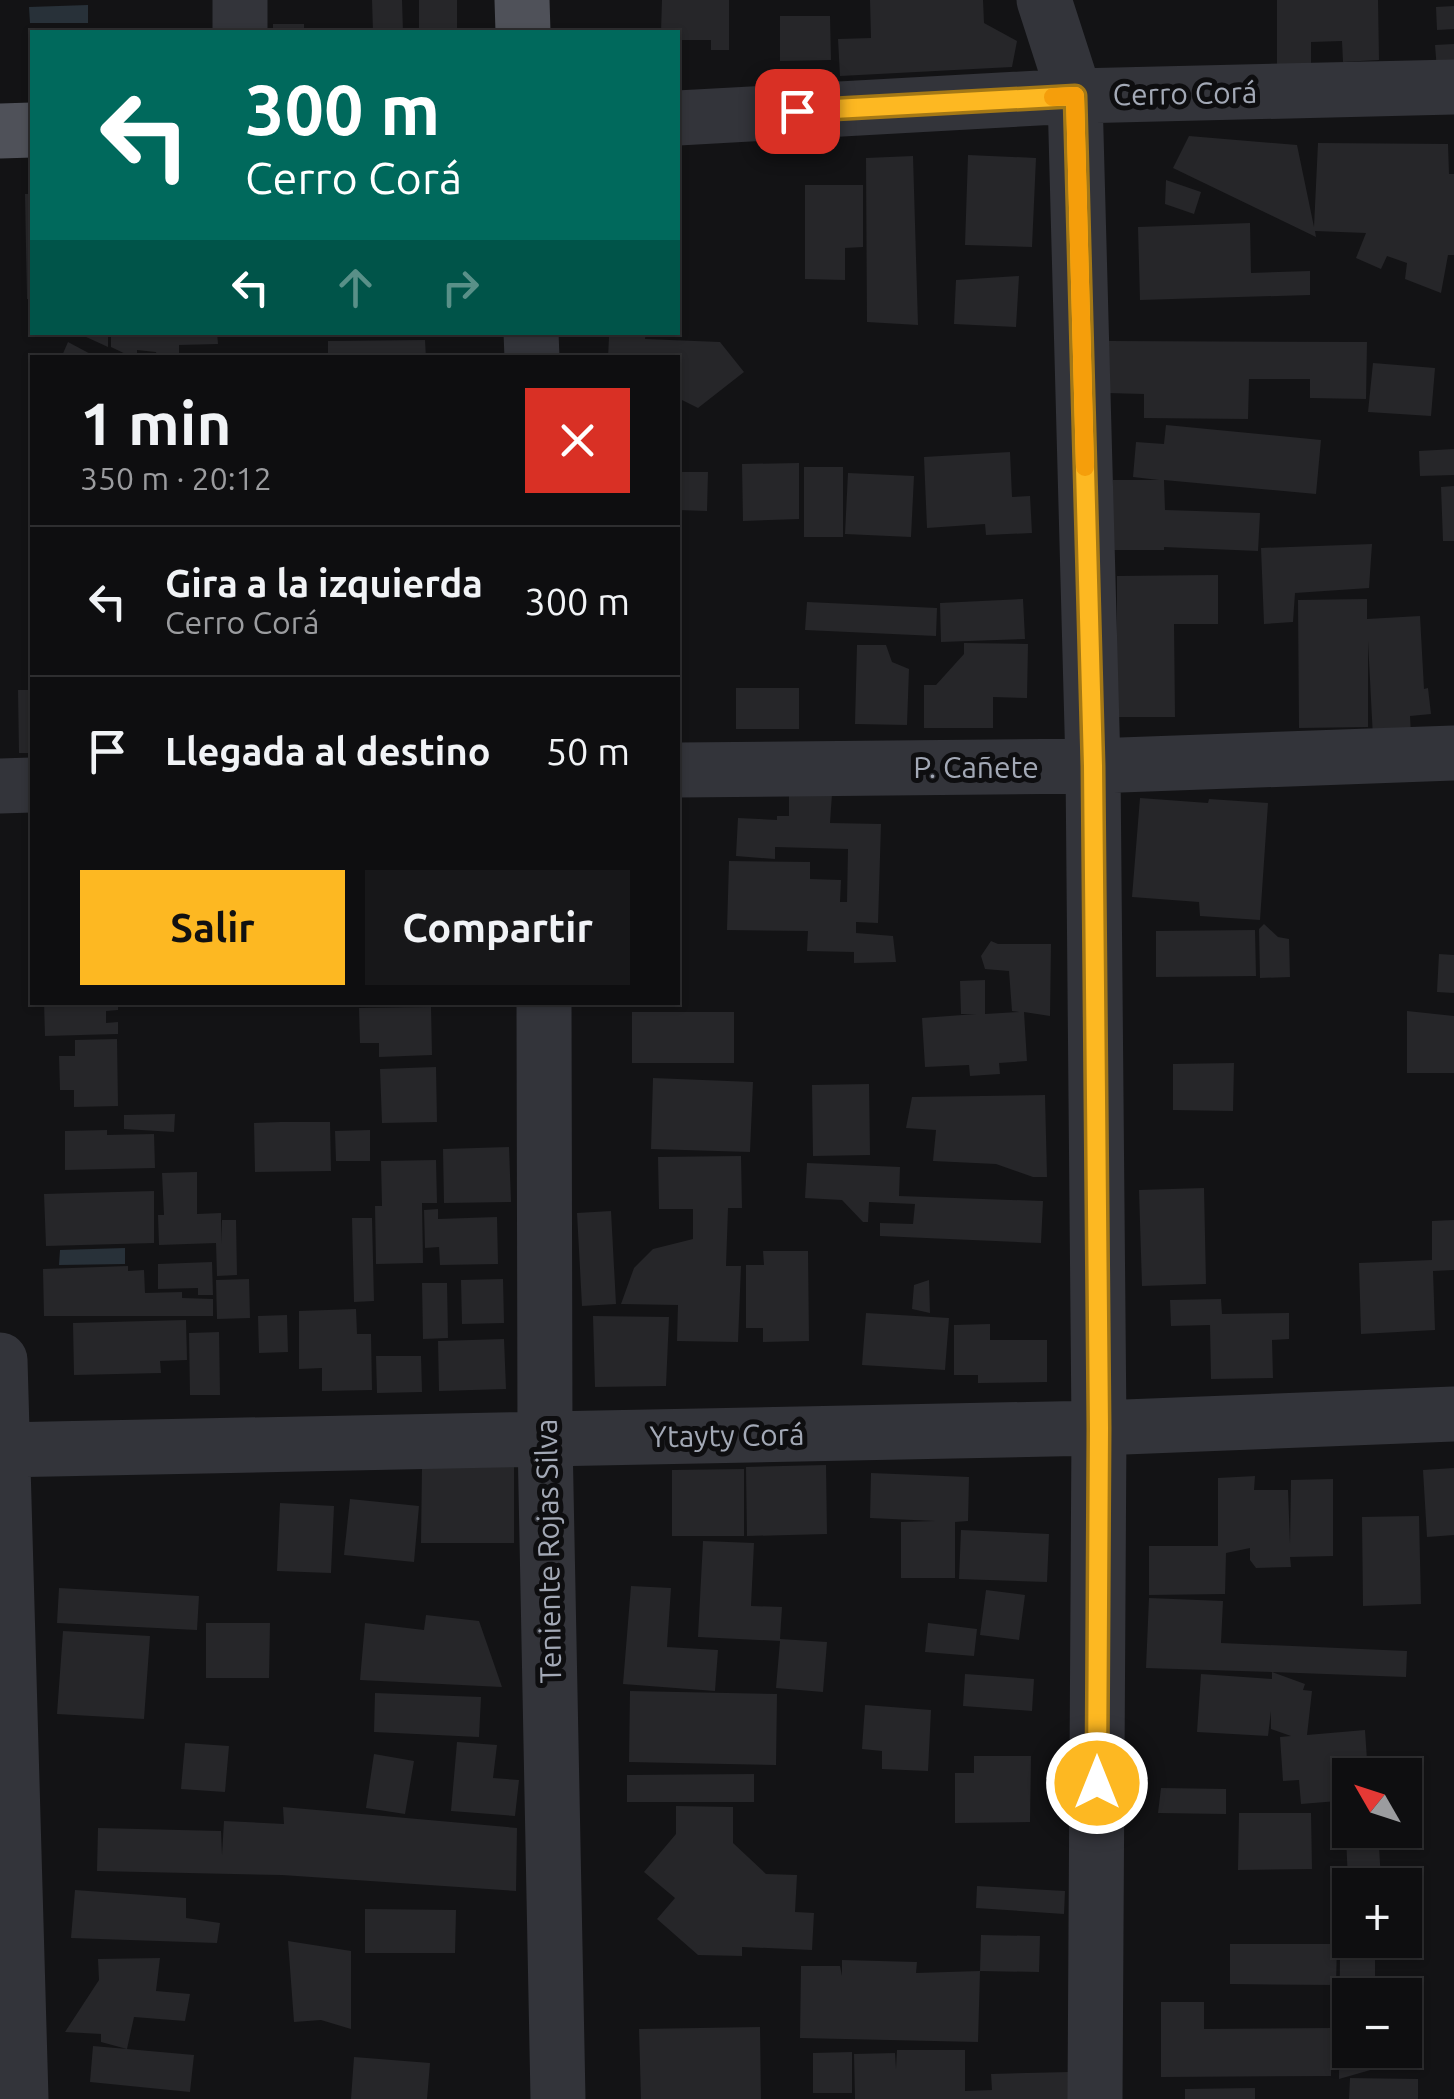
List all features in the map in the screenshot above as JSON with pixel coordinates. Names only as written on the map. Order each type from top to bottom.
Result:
[{"type":"main road","points":[[522,0],[523,30]]},
{"type":"main road","points":[[0,130],[30,130]]},
{"type":"street","points":[[240,0],[240,30]]},
{"type":"street","points":[[1044,0],[1075,96],[1093,766],[1099,1428],[1095,2099]]},
{"type":"street","name":"Cerro Corá","points":[[680,118],[1075,96],[1454,87]]},
{"type":"street","name":"P. Cañete","points":[[680,770],[1093,766],[1454,753]]},
{"type":"street","points":[[0,786],[30,785]]},
{"type":"street","name":"Teniente Rojas Silva","points":[[544,1005],[545,1438],[558,2099]]},
{"type":"street","points":[[0,1360],[21,2099]]},
{"type":"street","name":"Ytayty Corá","points":[[1,1450],[1099,1428],[1454,1414]]},
{"type":"shaded area","points":[[88,5],[88,23],[30,23],[29,7]]},
{"type":"shaded area","points":[[125,1248],[125,1264],[59,1265],[60,1250]]},
{"type":"building","points":[[372,0],[402,0],[403,30],[373,30]]},
{"type":"building","points":[[419,0],[457,0],[457,28],[419,29]]},
{"type":"building","points":[[662,0],[729,0],[729,50],[711,50],[711,40],[680,40],[680,30],[661,30]]},
{"type":"building","points":[[870,0],[983,0],[984,23],[1017,41],[1012,67],[840,76],[838,39],[871,38]]},
{"type":"building","points":[[1277,0],[1378,0],[1379,60],[1343,62],[1342,41],[1311,42],[1311,64],[1277,65]]},
{"type":"building","points":[[1454,6],[1454,29],[1437,30],[1436,7]]},
{"type":"building","points":[[780,16],[830,16],[831,60],[780,61]]},
{"type":"building","points":[[273,24],[304,24],[304,30],[273,30]]},
{"type":"building","points":[[1454,44],[1454,69],[1437,70],[1435,45]]},
{"type":"building","points":[[1189,136],[1297,145],[1314,227],[1318,143],[1448,144],[1449,174],[1454,174],[1454,255],[1448,255],[1441,293],[1405,279],[1407,263],[1387,256],[1381,269],[1356,258],[1366,233],[1315,231],[1316,237],[1173,168]]},
{"type":"building","points":[[968,155],[1036,158],[1032,247],[965,245]]},
{"type":"building","points":[[913,156],[918,325],[867,322],[866,158]]},
{"type":"building","points":[[1166,180],[1201,192],[1194,214],[1165,204]]},
{"type":"building","points":[[805,185],[863,185],[863,247],[845,248],[845,280],[805,279]]},
{"type":"building","points":[[25,194],[30,194],[30,299]]},
{"type":"building","points":[[1250,223],[1251,273],[1310,271],[1310,295],[1140,300],[1138,227]]},
{"type":"building","points":[[1019,276],[1016,327],[954,324],[956,280]]},
{"type":"building","points":[[108,335],[108,347],[84,336]]},
{"type":"building","points":[[111,335],[217,335],[218,344],[179,345],[179,355],[137,350],[137,355],[128,355],[111,347]]},
{"type":"building","points":[[646,335],[645,339],[720,342],[744,372],[698,408],[680,399],[680,355],[608,355],[609,337],[587,336]]},
{"type":"building","points":[[425,340],[426,355],[328,355],[328,341]]},
{"type":"building","points":[[1108,341],[1367,342],[1366,399],[1310,398],[1310,379],[1249,379],[1248,419],[1144,418],[1144,394],[1107,393]]},
{"type":"building","points":[[68,342],[92,355],[62,355]]},
{"type":"building","points":[[1373,363],[1435,368],[1431,416],[1368,412]]},
{"type":"building","points":[[1166,425],[1321,440],[1316,494],[1164,480],[1165,510],[1260,513],[1258,551],[1164,547],[1113,550],[1113,480],[1159,480],[1133,477],[1136,442],[1164,444]]},
{"type":"building","points":[[1454,449],[1454,475],[1420,476],[1419,451]]},
{"type":"building","points":[[1010,452],[1012,497],[1030,496],[1032,533],[986,535],[985,524],[927,528],[924,457]]},
{"type":"building","points":[[799,463],[799,519],[743,521],[742,464]]},
{"type":"building","points":[[804,467],[843,467],[843,537],[804,537]]},
{"type":"building","points":[[680,472],[708,472],[707,511],[680,510]]},
{"type":"building","points":[[848,473],[914,476],[911,537],[845,534]]},
{"type":"building","points":[[1454,486],[1454,541],[1443,541],[1441,487]]},
{"type":"building","points":[[1372,544],[1369,588],[1295,593],[1293,622],[1264,624],[1261,548]]},
{"type":"building","points":[[1218,575],[1218,624],[1174,624],[1175,717],[1117,717],[1117,576]]},
{"type":"building","points":[[1023,599],[1025,639],[941,642],[940,603]]},
{"type":"building","points":[[1367,599],[1367,619],[1420,616],[1424,689],[1428,688],[1431,714],[1410,716],[1411,735],[1373,738],[1368,641],[1368,727],[1299,728],[1298,600]]},
{"type":"building","points":[[807,602],[937,608],[936,636],[805,630]]},
{"type":"building","points":[[964,643],[1028,644],[1027,698],[993,697],[993,728],[924,728],[924,685],[936,685],[964,654]]},
{"type":"building","points":[[857,645],[886,645],[892,662],[909,669],[907,725],[855,724]]},
{"type":"building","points":[[736,688],[799,688],[799,729],[736,729]]},
{"type":"building","points":[[18,690],[30,690],[30,753],[19,753]]},
{"type":"building","points":[[789,793],[832,794],[830,823],[881,824],[878,923],[856,922],[856,933],[893,936],[896,962],[854,963],[854,952],[807,951],[808,931],[727,930],[729,861],[810,862],[810,879],[841,880],[840,902],[847,902],[848,849],[775,847],[775,859],[736,856],[738,818],[777,820],[777,816],[789,816]]},
{"type":"building","points":[[1140,798],[1268,803],[1260,920],[1200,916],[1199,902],[1132,897]]},
{"type":"building","points":[[1264,924],[1278,937],[1289,939],[1290,977],[1260,978],[1259,929]]},
{"type":"building","points":[[1255,930],[1256,976],[1156,977],[1156,931]]},
{"type":"building","points":[[991,941],[1051,944],[1050,1016],[1024,1012],[1027,1061],[999,1063],[1000,1074],[970,1076],[969,1065],[925,1067],[922,1018],[976,1014],[961,1014],[960,981],[985,980],[985,1014],[1019,1012],[1012,1011],[1009,971],[985,969],[981,956]]},
{"type":"building","points":[[1439,954],[1454,955],[1454,993],[1437,992]]},
{"type":"building","points":[[44,1005],[118,1005],[118,1010],[106,1011],[106,1023],[118,1022],[118,1034],[45,1036]]},
{"type":"building","points":[[431,1007],[432,1055],[379,1057],[379,1043],[360,1043],[359,1008]]},
{"type":"building","points":[[1407,1011],[1454,1016],[1454,1073],[1407,1073]]},
{"type":"building","points":[[632,1012],[734,1012],[734,1063],[632,1063]]},
{"type":"building","points":[[117,1039],[118,1106],[74,1107],[74,1090],[60,1090],[59,1056],[75,1056],[75,1040]]},
{"type":"building","points":[[1234,1063],[1233,1111],[1173,1110],[1173,1064]]},
{"type":"building","points":[[436,1067],[437,1122],[382,1123],[380,1069]]},
{"type":"building","points":[[653,1078],[753,1082],[750,1152],[651,1149]]},
{"type":"building","points":[[869,1084],[870,1155],[813,1156],[812,1085]]},
{"type":"building","points":[[1045,1095],[1047,1177],[1033,1177],[996,1164],[933,1161],[936,1130],[906,1128],[912,1097]]},
{"type":"building","points":[[175,1114],[174,1132],[124,1129],[124,1115]]},
{"type":"building","points":[[330,1122],[331,1171],[255,1172],[254,1123]]},
{"type":"building","points":[[107,1130],[107,1135],[154,1134],[155,1168],[65,1170],[65,1131]]},
{"type":"building","points":[[370,1130],[370,1161],[336,1161],[335,1131]]},
{"type":"building","points":[[509,1147],[511,1202],[444,1203],[443,1149]]},
{"type":"building","points":[[741,1156],[742,1208],[728,1208],[726,1266],[741,1266],[738,1342],[677,1341],[678,1305],[621,1304],[634,1268],[653,1249],[693,1239],[693,1209],[659,1209],[658,1157]]},
{"type":"building","points":[[436,1160],[437,1203],[422,1203],[423,1263],[376,1264],[375,1206],[382,1206],[381,1161]]},
{"type":"building","points":[[807,1163],[900,1167],[899,1196],[1043,1201],[1041,1243],[880,1236],[880,1223],[913,1224],[915,1204],[869,1202],[868,1222],[863,1222],[842,1200],[805,1198]]},
{"type":"building","points":[[197,1172],[197,1214],[221,1213],[221,1244],[222,1220],[236,1220],[237,1275],[217,1276],[216,1243],[159,1245],[158,1215],[164,1215],[162,1173]]},
{"type":"building","points":[[1204,1188],[1206,1284],[1142,1286],[1139,1190]]},
{"type":"building","points":[[154,1191],[154,1243],[46,1246],[44,1194]]},
{"type":"building","points":[[438,1209],[438,1219],[497,1217],[498,1264],[440,1265],[439,1247],[425,1248],[424,1210]]},
{"type":"building","points":[[611,1211],[616,1304],[582,1306],[577,1213]]},
{"type":"building","points":[[352,1218],[372,1218],[374,1301],[354,1302]]},
{"type":"building","points":[[1454,1220],[1454,1270],[1433,1271],[1435,1330],[1361,1334],[1359,1263],[1432,1260],[1432,1221]]},
{"type":"building","points":[[763,1251],[808,1251],[809,1341],[763,1342],[763,1328],[746,1328],[746,1265],[764,1265]]},
{"type":"building","points":[[212,1262],[213,1295],[198,1295],[198,1288],[158,1289],[158,1264]]},
{"type":"building","points":[[128,1266],[128,1271],[144,1270],[145,1293],[182,1292],[182,1298],[213,1299],[213,1316],[44,1316],[43,1269]]},
{"type":"building","points":[[249,1279],[250,1318],[217,1319],[216,1280]]},
{"type":"building","points":[[503,1279],[504,1323],[462,1324],[461,1280]]},
{"type":"building","points":[[929,1280],[930,1313],[912,1309],[914,1285]]},
{"type":"building","points":[[422,1283],[447,1283],[448,1338],[423,1339]]},
{"type":"building","points":[[1221,1299],[1222,1314],[1289,1313],[1289,1339],[1272,1340],[1273,1378],[1211,1379],[1210,1325],[1171,1326],[1170,1300]]},
{"type":"building","points":[[356,1309],[357,1334],[371,1334],[372,1390],[322,1391],[322,1368],[299,1369],[299,1311]]},
{"type":"building","points":[[866,1313],[949,1318],[945,1370],[862,1365]]},
{"type":"building","points":[[287,1315],[288,1352],[259,1353],[258,1316]]},
{"type":"building","points":[[593,1316],[669,1317],[666,1386],[595,1387]]},
{"type":"building","points":[[186,1320],[187,1360],[160,1361],[161,1373],[74,1375],[73,1323]]},
{"type":"building","points":[[990,1324],[990,1340],[1047,1340],[1047,1382],[978,1383],[978,1375],[954,1375],[954,1325]]},
{"type":"building","points":[[219,1332],[220,1395],[190,1395],[189,1333]]},
{"type":"building","points":[[504,1339],[506,1389],[439,1391],[438,1341]]},
{"type":"building","points":[[376,1356],[421,1356],[422,1392],[377,1393]]},
{"type":"building","points":[[826,1465],[827,1534],[747,1536],[746,1467]]},
{"type":"building","points":[[422,1466],[514,1466],[514,1543],[421,1543]]},
{"type":"building","points":[[1454,1468],[1454,1535],[1427,1537],[1423,1470]]},
{"type":"building","points":[[744,1469],[744,1536],[672,1536],[672,1470]]},
{"type":"building","points":[[871,1473],[969,1477],[968,1521],[955,1522],[955,1578],[901,1578],[901,1522],[935,1521],[870,1518]]},
{"type":"building","points":[[1255,1476],[1254,1490],[1288,1490],[1290,1544],[1291,1480],[1333,1479],[1333,1556],[1290,1557],[1291,1567],[1256,1568],[1250,1560],[1250,1548],[1226,1553],[1225,1594],[1149,1595],[1149,1546],[1218,1546],[1218,1478]]},
{"type":"building","points":[[350,1499],[419,1506],[414,1562],[344,1555]]},
{"type":"building","points":[[280,1503],[334,1506],[331,1573],[277,1571]]},
{"type":"building","points":[[1419,1516],[1421,1604],[1363,1606],[1362,1517]]},
{"type":"building","points":[[961,1530],[1049,1534],[1047,1582],[959,1579]]},
{"type":"building","points":[[703,1541],[754,1543],[751,1606],[782,1607],[780,1639],[827,1642],[823,1692],[776,1688],[780,1641],[698,1637]]},
{"type":"building","points":[[631,1586],[671,1588],[667,1647],[718,1650],[715,1691],[623,1684]]},
{"type":"building","points":[[59,1588],[199,1596],[197,1630],[57,1623]]},
{"type":"building","points":[[986,1590],[1025,1595],[1019,1640],[980,1635]]},
{"type":"building","points":[[1149,1598],[1223,1601],[1221,1643],[1407,1651],[1406,1677],[1146,1668]]},
{"type":"building","points":[[426,1615],[479,1621],[502,1687],[360,1680],[365,1623],[424,1630]]},
{"type":"building","points":[[206,1623],[270,1623],[269,1678],[206,1678]]},
{"type":"building","points":[[928,1623],[977,1629],[974,1656],[925,1652]]},
{"type":"building","points":[[63,1631],[150,1636],[144,1719],[57,1714]]},
{"type":"building","points":[[1272,1672],[1305,1684],[1303,1690],[1312,1691],[1307,1735],[1365,1730],[1367,1758],[1332,1758],[1332,1801],[1301,1804],[1299,1780],[1283,1781],[1280,1737],[1291,1736],[1271,1729],[1271,1711],[1268,1736],[1197,1732],[1201,1674],[1272,1679]]},
{"type":"building","points":[[965,1674],[1034,1679],[1032,1711],[963,1706]]},
{"type":"building","points":[[630,1691],[777,1694],[776,1765],[629,1762]]},
{"type":"building","points":[[375,1693],[481,1697],[479,1737],[374,1732]]},
{"type":"building","points":[[865,1705],[931,1710],[928,1771],[882,1769],[882,1751],[862,1749]]},
{"type":"building","points":[[457,1742],[497,1745],[493,1778],[519,1780],[515,1816],[451,1811]]},
{"type":"building","points":[[185,1743],[229,1746],[225,1792],[181,1789]]},
{"type":"building","points":[[374,1754],[414,1761],[405,1814],[366,1808]]},
{"type":"building","points":[[974,1756],[1031,1756],[1030,1822],[955,1823],[955,1773],[974,1773]]},
{"type":"building","points":[[754,1774],[754,1802],[627,1802],[627,1775]]},
{"type":"building","points":[[1161,1788],[1226,1789],[1226,1814],[1158,1813]]},
{"type":"building","points":[[676,1806],[733,1807],[733,1843],[766,1874],[797,1875],[795,1912],[814,1913],[812,1950],[742,1947],[742,1956],[698,1955],[657,1919],[675,1898],[644,1872],[676,1834]]},
{"type":"building","points":[[283,1807],[517,1828],[516,1891],[282,1875],[97,1871],[98,1828],[221,1831],[222,1855],[224,1821],[284,1824]]},
{"type":"building","points":[[1239,1813],[1311,1813],[1312,1869],[1238,1870]]},
{"type":"building","points":[[1347,1848],[1379,1848],[1380,1868],[1347,1868]]},
{"type":"building","points":[[977,1886],[1065,1891],[1064,1914],[976,1908]]},
{"type":"building","points":[[75,1890],[186,1898],[186,1918],[220,1923],[217,1943],[71,1938]]},
{"type":"building","points":[[365,1909],[456,1910],[455,1953],[365,1953]]},
{"type":"building","points":[[981,1935],[1040,1936],[1039,1972],[980,1971]]},
{"type":"building","points":[[288,1941],[351,1951],[351,2029],[321,2020],[294,2022]]},
{"type":"building","points":[[1230,1944],[1332,1944],[1332,1958],[1337,1958],[1332,1985],[1230,1984]]},
{"type":"building","points":[[160,1958],[156,1991],[190,1994],[185,2021],[134,2017],[127,2049],[101,2042],[101,2034],[65,2032],[99,1980],[98,1959]]},
{"type":"building","points":[[1340,1958],[1375,1958],[1375,1978],[1340,1978]]},
{"type":"building","points":[[842,1960],[917,1962],[916,1973],[980,1971],[978,2042],[800,2038],[801,1966],[840,1966],[842,1976]]},
{"type":"building","points":[[1161,2002],[1204,2002],[1204,2029],[1332,2028],[1331,2076],[1161,2077]]},
{"type":"building","points":[[760,2027],[761,2099],[641,2099],[639,2029]]},
{"type":"building","points":[[93,2046],[194,2055],[190,2092],[90,2082]]},
{"type":"building","points":[[897,2050],[965,2050],[965,2091],[992,2090],[991,2074],[1070,2072],[1071,2099],[855,2099],[854,2054],[895,2053],[896,2069]]},
{"type":"building","points":[[852,2052],[852,2093],[813,2093],[813,2053]]},
{"type":"building","points":[[354,2057],[430,2063],[427,2099],[351,2099]]},
{"type":"building","points":[[1339,2068],[1374,2068],[1374,2069],[1339,2079]]},
{"type":"building","points":[[1350,2078],[1418,2079],[1418,2099],[1349,2099]]},
{"type":"building","points":[[1255,2088],[1255,2099],[1185,2099],[1185,2089]]},
{"type":"slow traffic","points":[[1053,97],[1075,96],[1085,467]]},
{"type":"route","points":[[797,111],[1075,96],[1093,766],[1099,1428],[1097,1783]]}]
